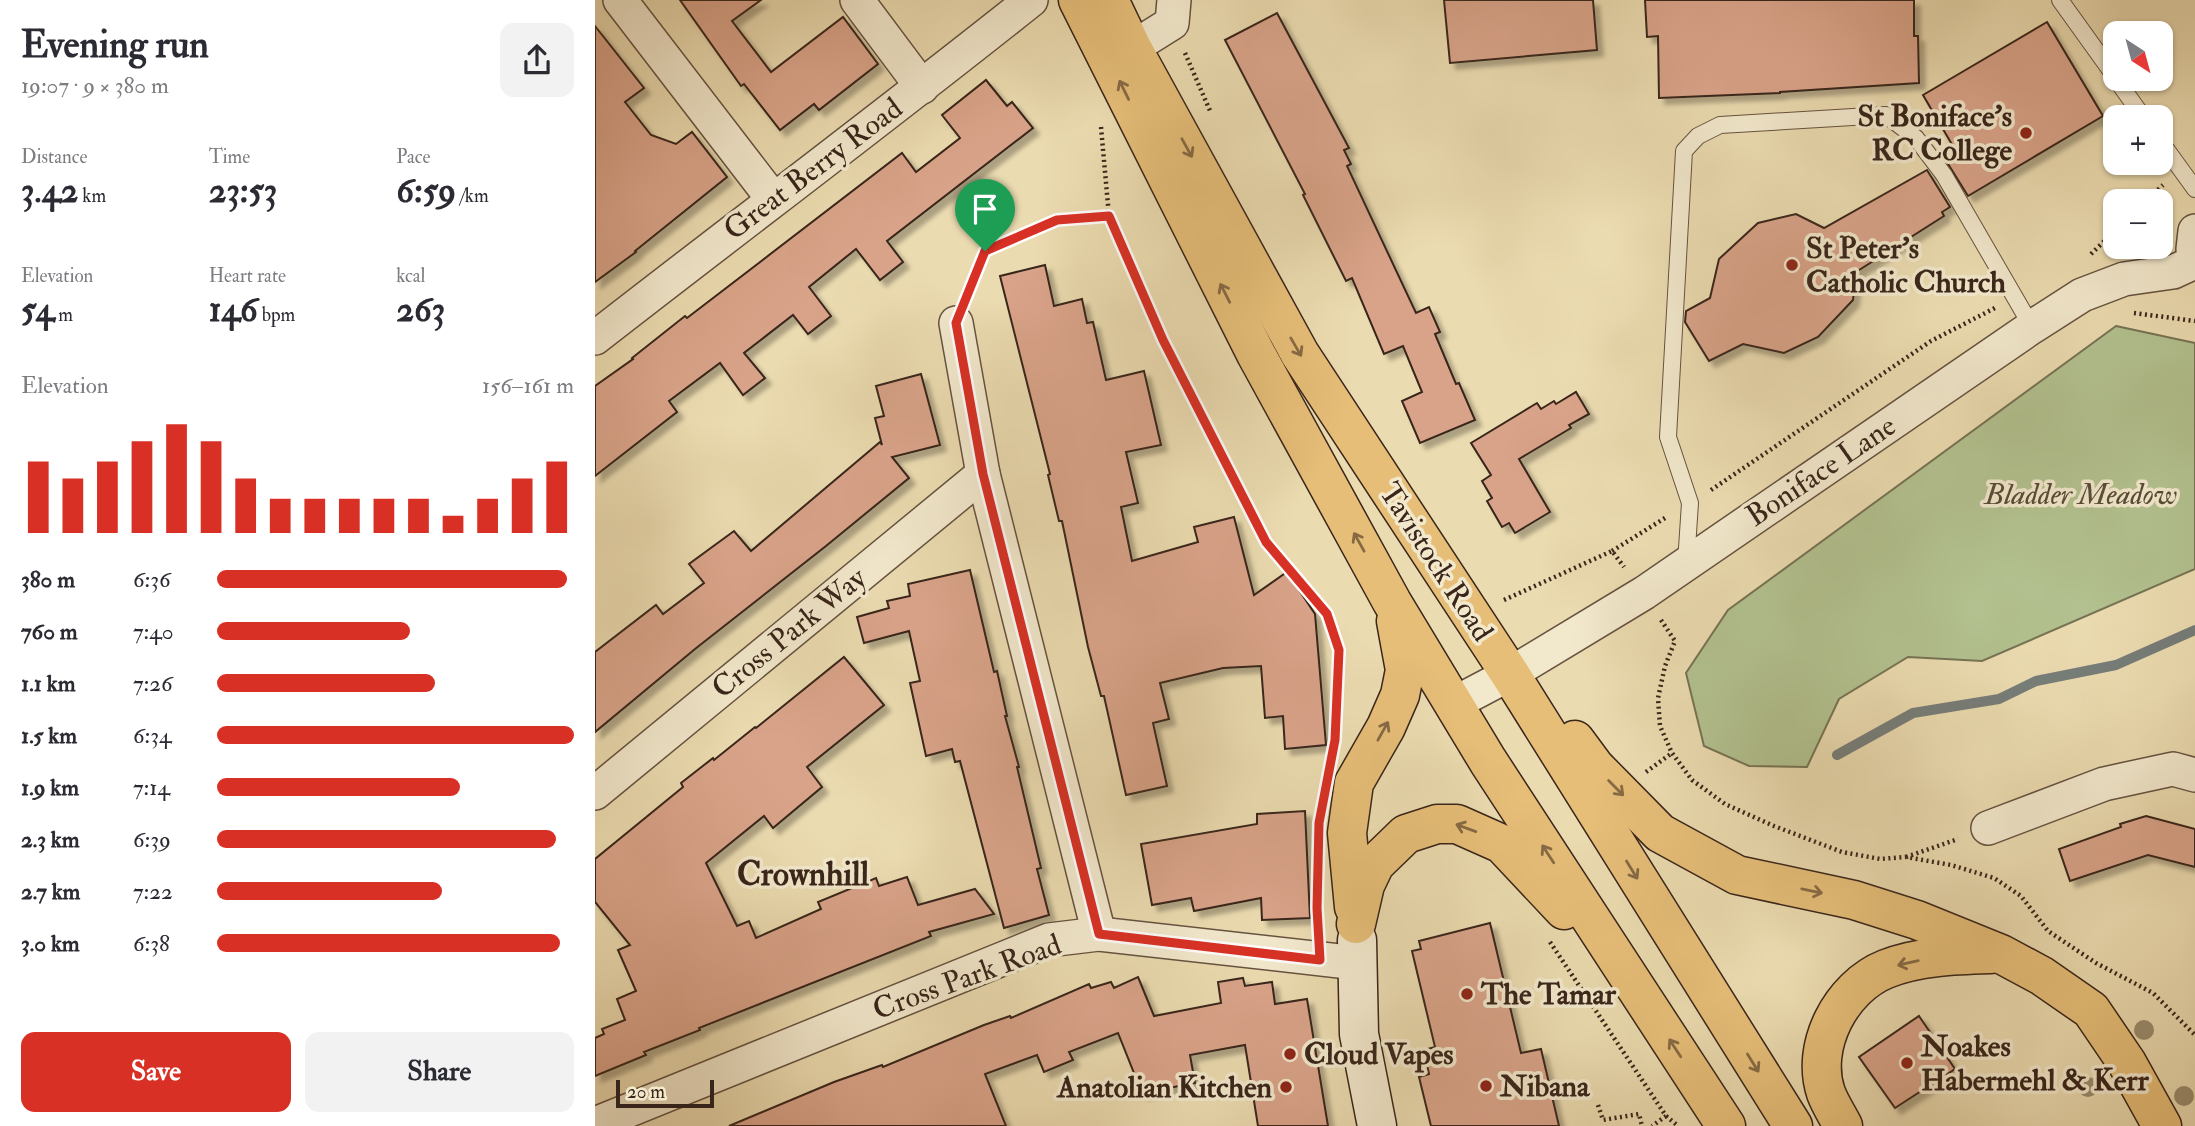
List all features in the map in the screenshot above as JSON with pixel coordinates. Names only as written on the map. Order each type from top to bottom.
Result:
[{"type":"highway","points":[[1078,0],[1118,49]]},
{"type":"highway","points":[[1109,0],[1118,49]]},
{"type":"highway","name":"Tavistock Road","points":[[1118,49],[1256,354],[1392,601],[1488,761],[1726,1126]]},
{"type":"highway","name":"Tavistock Road","points":[[1118,49],[1300,354],[1514,681],[1793,1126]]},
{"type":"highway","points":[[1357,943],[1347,833],[1355,783],[1400,695],[1405,670],[1392,601]]},
{"type":"highway","points":[[1514,681],[1556,714],[1595,766],[1660,833],[1737,875],[1854,901],[1917,920],[2001,954],[2042,976],[2091,1010],[2127,1063],[2162,1126]]},
{"type":"highway","points":[[1357,943],[1365,885],[1375,863],[1406,834],[1437,824],[1457,824],[1502,844],[1639,993]]},
{"type":"highway","points":[[1843,1126],[1826,1092],[1822,1067],[1827,1033],[1840,1005],[1859,984],[1884,969],[1910,961],[1969,954],[2001,954]]},
{"type":"main road","points":[[1357,943],[1359,1034],[1377,1126]]},
{"type":"street","points":[[620,0],[773,199]]},
{"type":"street","points":[[857,0],[922,87]]},
{"type":"street","name":"Great Berry Road","points":[[595,338],[1031,0]]},
{"type":"street","points":[[1118,49],[1173,11]]},
{"type":"street","name":"Boniface Lane","points":[[1455,703],[1514,681],[1653,606],[1686,563],[2032,327],[2082,295],[2124,279],[2173,272],[2195,259],[2195,231]]},
{"type":"street","points":[[956,323],[983,474],[1099,934]]},
{"type":"street","name":"Cross Park Way","points":[[595,793],[983,474]]},
{"type":"street","points":[[1988,828],[2104,784],[2173,769],[2195,775]]},
{"type":"street","name":"Cross Park Road","points":[[595,1125],[1049,940],[1099,934],[1357,943]]},
{"type":"lane","points":[[2060,0],[2103,61]]},
{"type":"lane","points":[[1686,563],[1689,503],[1668,437],[1684,151],[1698,136],[1720,125],[1886,115],[1916,138],[1944,175],[2032,327]]},
{"type":"lane","points":[[2173,159],[2195,189]]},
{"type":"path","points":[[1173,11],[1217,124]]},
{"type":"path","points":[[1101,126],[1109,216],[1163,340],[1266,542],[1327,614],[1339,650],[1332,751]]},
{"type":"path","points":[[956,323],[985,251],[1057,220],[1109,216]]},
{"type":"path","points":[[2089,256],[2103,243]]},
{"type":"path","points":[[1499,603],[1612,551],[1727,479],[1931,341],[2014,298]]},
{"type":"path","points":[[2134,313],[2195,321]]},
{"type":"path","points":[[1612,551],[1675,641],[1665,666],[1658,698],[1660,726],[1672,753],[1692,780],[1724,804],[1842,852],[1880,859],[1906,857],[1951,865],[1994,878],[2021,896],[2049,931],[2097,963],[2153,993],[2195,1035]]},
{"type":"path","points":[[1645,772],[1672,753]]},
{"type":"path","points":[[1906,857],[1988,828]]},
{"type":"path","points":[[1548,939],[1666,1116],[1678,1126]]},
{"type":"path","points":[[1598,1105],[1603,1120],[1639,1114],[1642,1126]]},
{"type":"path","points":[[1652,1126],[1666,1116]]},
{"type":"green space","name":"Bladder Meadow","points":[[2116,326],[2195,343],[2195,569],[1982,661],[1908,657],[1839,699],[1807,767],[1749,766],[1704,746],[1686,673],[1728,610]]},
{"type":"building","points":[[680,0],[761,0],[732,21],[771,72],[843,17],[878,64],[819,110],[814,104],[780,130],[744,84],[741,86]]},
{"type":"building","points":[[1444,0],[1593,0],[1597,50],[1450,63]]},
{"type":"building","points":[[1645,0],[1914,0],[1914,36],[1918,36],[1919,83],[1659,98],[1658,36],[1647,37]]},
{"type":"building","points":[[1277,13],[1349,148],[1344,150],[1351,164],[1347,166],[1416,313],[1429,307],[1440,332],[1435,334],[1475,420],[1420,443],[1402,401],[1422,392],[1403,346],[1384,354],[1352,278],[1346,281],[1303,195],[1305,194],[1225,40]]},
{"type":"building","points":[[2047,22],[2103,116],[1968,196],[1945,159],[1957,153],[1923,95]]},
{"type":"building","points":[[595,26],[644,88],[625,102],[651,135],[676,144],[692,132],[727,177],[595,282]]},
{"type":"building","points":[[986,80],[1007,106],[1012,102],[1033,128],[887,241],[903,262],[880,280],[856,249],[809,287],[831,316],[808,334],[793,315],[744,353],[765,378],[743,395],[720,363],[669,401],[677,412],[595,476],[595,386],[902,153],[916,172],[960,138],[942,115]]},
{"type":"building","name":"St Peter's Catholic Church","points":[[1927,170],[1950,207],[1942,212],[1944,216],[1856,272],[1853,300],[1818,337],[1784,353],[1743,344],[1709,361],[1685,322],[1686,311],[1710,298],[1719,259],[1758,223],[1796,214],[1824,228]]},
{"type":"building","points":[[1045,265],[1054,306],[1082,299],[1087,323],[1093,322],[1106,380],[1144,371],[1161,445],[1126,452],[1138,503],[1121,507],[1132,561],[1198,542],[1194,527],[1234,517],[1254,595],[1287,572],[1315,614],[1326,745],[1285,749],[1283,716],[1265,718],[1261,666],[1223,668],[1160,683],[1169,719],[1153,723],[1167,786],[1126,795],[1104,696],[1101,696],[1088,647],[1062,521],[1059,521],[1048,475],[1050,474],[1000,276]]},
{"type":"building","points":[[921,374],[940,445],[892,457],[909,478],[595,732],[595,652],[656,605],[663,614],[704,583],[689,564],[734,531],[751,551],[880,442],[882,445],[875,418],[884,416],[876,386]]},
{"type":"building","points":[[1576,392],[1589,414],[1519,459],[1550,512],[1515,533],[1509,523],[1502,527],[1487,501],[1492,498],[1482,481],[1491,475],[1471,443],[1537,403],[1541,409]]},
{"type":"building","points":[[970,570],[1019,767],[1041,868],[1037,869],[1049,915],[1004,928],[960,761],[955,762],[952,749],[926,756],[910,683],[920,681],[909,631],[864,643],[857,617],[889,608],[887,601],[910,596],[908,584]]},
{"type":"building","points":[[844,657],[884,705],[807,767],[822,787],[773,828],[764,816],[706,863],[737,926],[749,921],[756,938],[821,909],[818,902],[876,878],[879,886],[907,877],[918,905],[975,889],[994,914],[929,932],[931,936],[699,1028],[700,1030],[644,1052],[646,1055],[595,1076],[595,1038],[604,1034],[602,1029],[625,1020],[617,999],[636,991],[618,950],[630,945],[595,902],[595,859],[683,787],[681,783],[756,728]]},
{"type":"building","points":[[1305,811],[1310,918],[1262,920],[1261,898],[1194,911],[1191,898],[1152,905],[1141,844],[1257,824],[1257,814]]},
{"type":"building","points":[[2146,816],[2195,829],[2195,867],[2148,855],[2070,881],[2059,849]]},
{"type":"building","points":[[1490,923],[1521,1053],[1541,1049],[1559,1126],[1431,1126],[1419,1077],[1429,1074],[1424,1050],[1435,1047],[1412,951],[1421,949],[1419,941]]},
{"type":"building","points":[[1138,977],[1154,1016],[1221,1003],[1218,982],[1243,978],[1245,986],[1272,982],[1275,1004],[1307,999],[1328,1126],[1258,1126],[1245,1045],[1190,1055],[1195,1083],[1142,1093],[1118,1033],[1069,1052],[1073,1060],[1044,1072],[1037,1055],[985,1074],[1006,1126],[729,1126],[834,1082],[882,1065],[883,1067],[984,1025],[1010,1016],[1011,1018],[1089,984],[1091,988],[1111,982],[1114,988]]},
{"type":"building","name":"Noakes Habermehl & Kerr","points":[[1919,1016],[1955,1069],[1895,1108],[1859,1057]]},
{"type":"waterway","points":[[1837,755],[1913,713],[1999,699],[2036,681],[2116,665],[2195,630]]},
{"type":"place","name":"St Boniface's RC College","points":[[2026,133]]},
{"type":"place","name":"St Peter's Catholic Church","points":[[1792,265]]},
{"type":"place","name":"The Tamar","points":[[1467,994]]},
{"type":"place","name":"Cloud Vapes","points":[[1290,1054]]},
{"type":"place","name":"Noakes Habermehl & Kerr","points":[[1907,1063]]},
{"type":"place","name":"Nibana","points":[[1486,1086]]},
{"type":"place","name":"Anatolian Kitchen","points":[[1286,1087]]},
{"type":"district","name":"Crownhill","points":[[803,874]]},
{"type":"route","points":[[1109,216],[1163,340],[1266,542],[1327,614],[1339,650],[1335,740],[1319,823],[1317,908],[1320,960],[1099,934],[983,474],[956,323],[985,251],[1057,220],[1109,216]]}]
